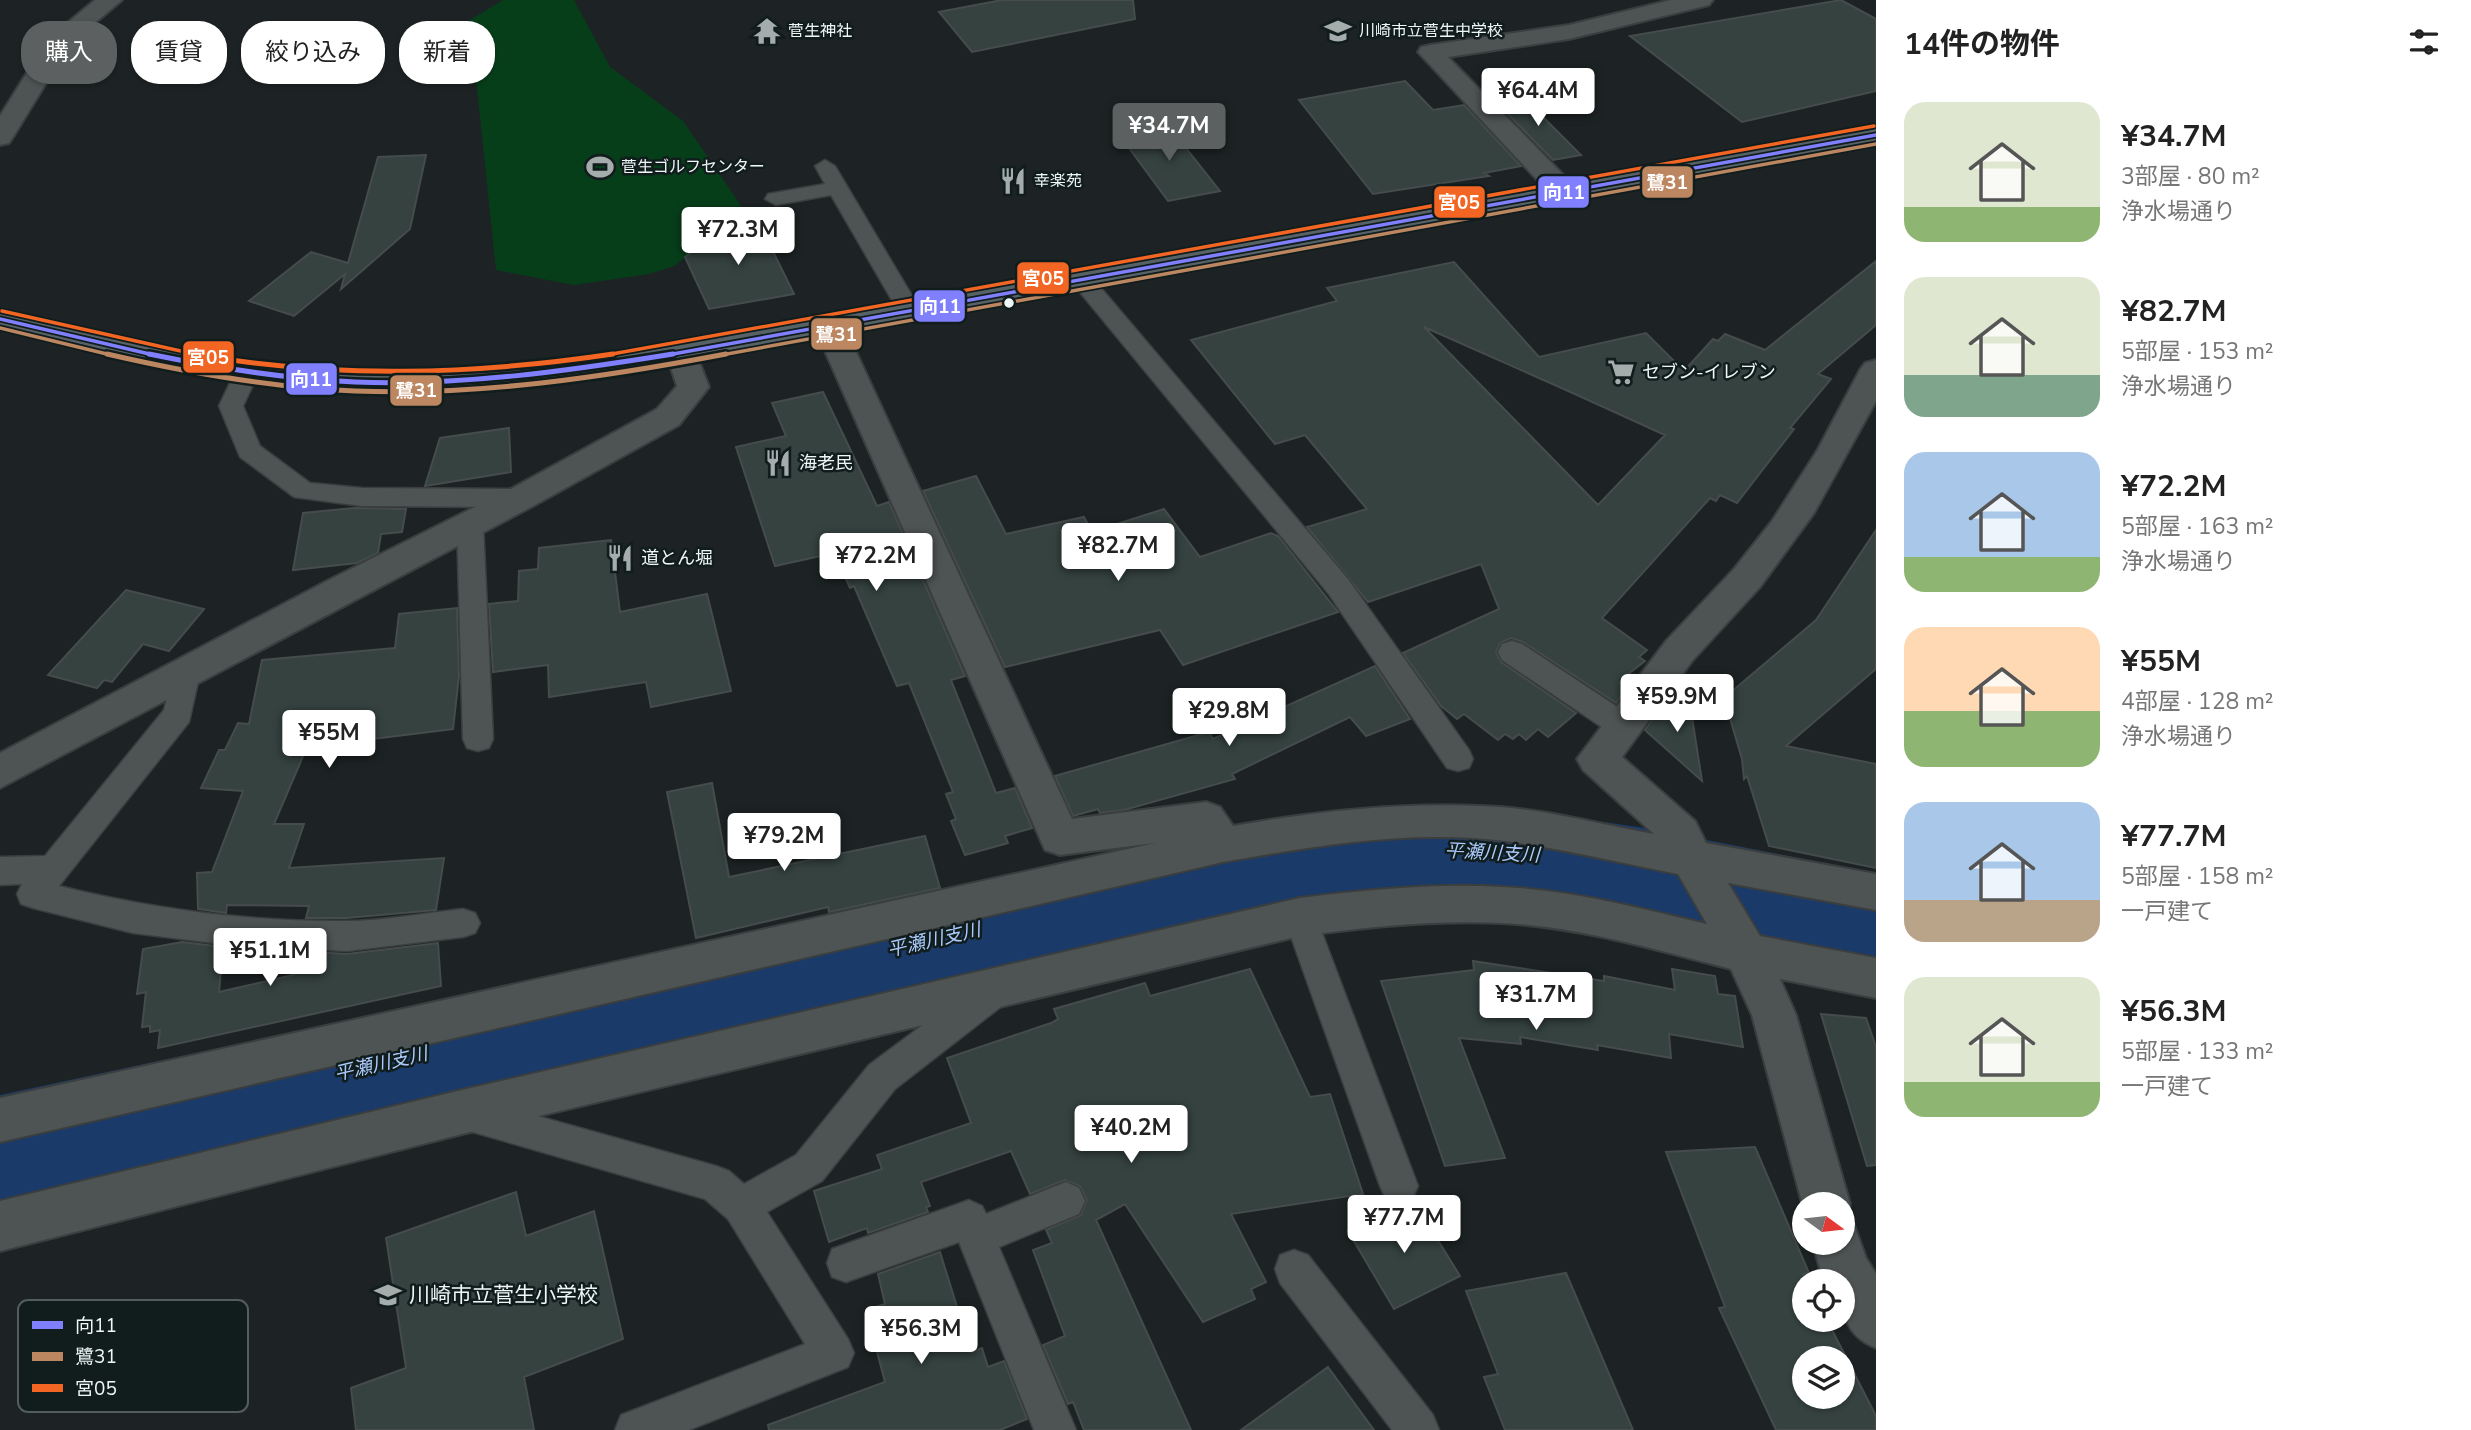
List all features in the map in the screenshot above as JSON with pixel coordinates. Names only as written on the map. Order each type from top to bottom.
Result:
[{"type":"main road","points":[[4,324],[129,352],[247,372],[354,382],[421,382],[557,372],[682,353],[1566,194],[1876,135]]},
{"type":"street","points":[[0,137],[60,40],[110,0]]},
{"type":"street","points":[[1566,194],[1430,52],[1569,32],[1701,0]]},
{"type":"street","points":[[828,326],[1060,838],[1206,820],[1223,845]]},
{"type":"street","points":[[0,772],[521,498],[668,417],[693,387],[682,353]]},
{"type":"street","points":[[1823,1192],[1774,1015],[1745,951],[1691,858],[1681,833],[1597,759],[1626,728],[1690,636],[1748,577],[1800,507],[1837,446],[1876,370]]},
{"type":"street","points":[[0,1120],[1223,845],[1296,832],[1406,821],[1503,824],[1876,892]]},
{"type":"street","points":[[0,1226],[462,1112],[1300,917],[1401,905],[1503,905],[1600,917],[1876,978]]},
{"type":"street","points":[[1840,1255],[1844,1268],[1876,1322]]},
{"type":"lane","points":[[825,166],[909,311]]},
{"type":"lane","points":[[776,199],[837,188]]},
{"type":"lane","points":[[1082,280],[1338,586],[1458,759]]},
{"type":"lane","points":[[247,372],[231,406],[249,451],[303,491],[362,497],[521,498]]},
{"type":"lane","points":[[470,523],[478,739]]},
{"type":"lane","points":[[1512,652],[1626,728]]},
{"type":"lane","points":[[185,673],[178,714],[33,894],[134,919],[230,930],[347,936],[463,923]]},
{"type":"lane","points":[[0,871],[53,869]]},
{"type":"lane","points":[[1300,917],[1399,1186]]},
{"type":"lane","points":[[741,1206],[808,1168],[882,1077],[997,989]]},
{"type":"lane","points":[[462,1112],[716,1184],[741,1206],[834,1353],[636,1430]]},
{"type":"lane","points":[[976,1237],[1066,1201]]},
{"type":"lane","points":[[846,1263],[969,1219],[1055,1430]]},
{"type":"lane","points":[[1294,1269],[1418,1430]]},
{"type":"green space","name":"菅生ゴルフセンター","points":[[503,0],[574,0],[610,67],[683,121],[746,213],[674,266],[649,274],[574,285],[496,270],[477,84],[495,84],[495,21],[470,20]]},
{"type":"building","points":[[1002,0],[1133,0],[1135,19],[972,52],[939,12]]},
{"type":"building","points":[[1841,0],[1876,19],[1876,91],[1742,122],[1630,36]]},
{"type":"building","points":[[1405,81],[1433,110],[1464,105],[1521,166],[1484,173],[1489,176],[1373,194],[1299,100]]},
{"type":"building","points":[[1522,96],[1581,155],[1553,160],[1494,100]]},
{"type":"building","points":[[1167,124],[1220,191],[1168,201],[1118,133]]},
{"type":"building","points":[[426,155],[410,229],[341,289],[345,274],[294,316],[249,301],[311,252],[348,263],[378,157]]},
{"type":"building","points":[[746,213],[764,233],[794,294],[709,309],[685,257]]},
{"type":"building","points":[[1876,261],[1876,325],[1818,374],[1831,379],[1790,428],[1794,429],[1737,503],[1720,495],[1716,501],[1710,498],[1602,618],[1647,650],[1639,657],[1645,661],[1623,678],[1632,682],[1616,703],[1523,642],[1511,638],[1500,643],[1496,653],[1501,662],[1576,713],[1548,737],[1538,729],[1526,740],[1519,734],[1513,739],[1505,734],[1498,740],[1464,714],[1457,719],[1441,706],[1403,653],[1499,609],[1481,564],[1368,602],[1307,527],[1367,509],[1305,435],[1275,444],[1191,340],[1337,301],[1327,288],[1454,262],[1539,357],[1646,333],[1684,371],[1713,339],[1718,341],[1725,334],[1765,350]],"holes":[[[1424,327],[1665,435],[1598,505]]]},
{"type":"building","points":[[823,392],[877,506],[889,502],[965,676],[951,680],[996,793],[1015,788],[1032,828],[1005,836],[1008,843],[965,855],[951,821],[956,819],[946,794],[953,792],[909,683],[897,686],[854,586],[850,588],[834,553],[775,566],[736,447],[786,436],[772,403]]},
{"type":"building","points":[[509,428],[511,472],[425,486],[440,438]]},
{"type":"building","points":[[976,476],[1006,534],[1084,517],[1092,532],[1164,509],[1200,557],[1271,533],[1278,536],[1338,612],[1183,665],[1160,630],[1005,667],[923,491]]},
{"type":"building","points":[[354,508],[406,509],[402,532],[381,534],[378,553],[357,563],[293,570],[303,513]]},
{"type":"building","points":[[1876,530],[1876,669],[1786,746],[1876,764],[1876,868],[1769,846],[1747,776],[1744,779],[1742,759],[1724,698],[1816,620]]},
{"type":"building","points":[[611,540],[620,612],[707,594],[731,691],[651,707],[646,682],[549,697],[548,665],[493,672],[489,604],[518,601],[519,571],[538,569],[539,548]]},
{"type":"building","points":[[126,590],[204,609],[169,651],[143,644],[112,682],[104,680],[97,688],[48,675]]},
{"type":"building","points":[[457,608],[459,676],[453,729],[307,747],[274,824],[304,824],[289,868],[444,858],[436,910],[346,918],[306,918],[309,906],[227,905],[226,913],[198,909],[197,873],[212,872],[243,791],[201,788],[219,750],[225,750],[238,723],[249,724],[262,660],[395,648],[399,614]]},
{"type":"building","points":[[1375,666],[1410,719],[1366,736],[1350,717],[1232,774],[1235,779],[1124,810],[1100,813],[1098,809],[1073,816],[1055,776],[1209,732],[1213,739]]},
{"type":"building","points":[[1667,699],[1691,711],[1702,781],[1645,730]]},
{"type":"building","points":[[712,783],[729,877],[925,836],[940,888],[829,912],[828,907],[696,938],[667,792]]},
{"type":"building","points":[[182,942],[223,947],[219,992],[293,975],[298,951],[347,954],[438,943],[441,986],[158,1048],[160,1030],[150,1032],[150,1026],[142,1027],[146,992],[137,994],[143,949]]},
{"type":"building","points":[[1473,961],[1604,981],[1604,976],[1675,990],[1672,969],[1715,976],[1718,994],[1735,996],[1743,1047],[1669,1034],[1671,1058],[1597,1045],[1598,1050],[1520,1037],[1521,1044],[1459,1038],[1505,1158],[1445,1166],[1381,981],[1474,970]]},
{"type":"building","points":[[1250,969],[1310,1097],[1330,1094],[1363,1194],[1231,1214],[1266,1282],[1251,1289],[1255,1299],[1203,1322],[1125,1204],[1096,1220],[1191,1430],[1084,1430],[1073,1402],[1068,1404],[1043,1345],[1065,1336],[1033,1250],[1052,1243],[1046,1230],[1081,1215],[1087,1200],[1080,1186],[1065,1180],[1030,1194],[1011,1151],[921,1182],[930,1206],[926,1207],[928,1212],[868,1233],[867,1228],[829,1242],[814,1191],[882,1169],[877,1155],[971,1123],[947,1058],[1051,1023],[1058,1019],[1054,1009],[1145,983],[1150,996]]},
{"type":"building","points":[[1821,1014],[1866,1018],[1876,1047],[1876,1165],[1867,1166]]},
{"type":"building","points":[[1755,1147],[1792,1233],[1792,1255],[1801,1255],[1807,1269],[1792,1269],[1792,1332],[1833,1332],[1840,1346],[1792,1346],[1792,1409],[1855,1409],[1855,1375],[1876,1416],[1876,1430],[1776,1430],[1719,1308],[1725,1307],[1666,1152]]},
{"type":"building","points":[[516,1192],[526,1236],[594,1211],[623,1339],[524,1377],[534,1430],[356,1430],[351,1388],[406,1368],[386,1238]]},
{"type":"building","points":[[1415,1203],[1460,1276],[1394,1309],[1348,1231]]},
{"type":"building","points":[[940,1252],[971,1352],[982,1348],[988,1367],[1004,1361],[1027,1419],[1000,1430],[769,1430],[768,1425],[885,1382],[866,1310],[885,1304],[878,1274]]},
{"type":"building","points":[[1566,1273],[1633,1430],[1505,1430],[1484,1377],[1498,1374],[1466,1291]]},
{"type":"building","points":[[1328,1367],[1374,1430],[1241,1430]]},
{"type":"waterway","name":"平瀬川支川","points":[[0,1150],[1180,884],[1381,849],[1521,851],[1645,870],[1876,917]]},
{"type":"transit line","name":"宮05","points":[[2,311],[178,352],[313,371],[398,373],[520,366],[681,344],[1874,126]]},
{"type":"transit line","name":"向11","points":[[0,319],[176,360],[310,379],[396,383],[519,375],[682,353],[1876,135]]},
{"type":"transit line","name":"鷺31","points":[[0,328],[132,360],[266,384],[356,391],[438,390],[520,384],[684,362],[1876,144]]},
{"type":"place","name":"菅生神社","points":[[767,31]]},
{"type":"place","name":"川崎市立菅生中学校","points":[[1338,31]]},
{"type":"place","name":"菅生ゴルフセンター","points":[[600,167]]},
{"type":"place","name":"幸楽苑","points":[[1013,181]]},
{"type":"place","name":"セブン-イレブン","points":[[1621,372]]},
{"type":"place","name":"海老民","points":[[778,463]]},
{"type":"place","name":"道とん堀","points":[[620,558]]},
{"type":"place","name":"川崎市立菅生小学校","points":[[388,1295]]}]
